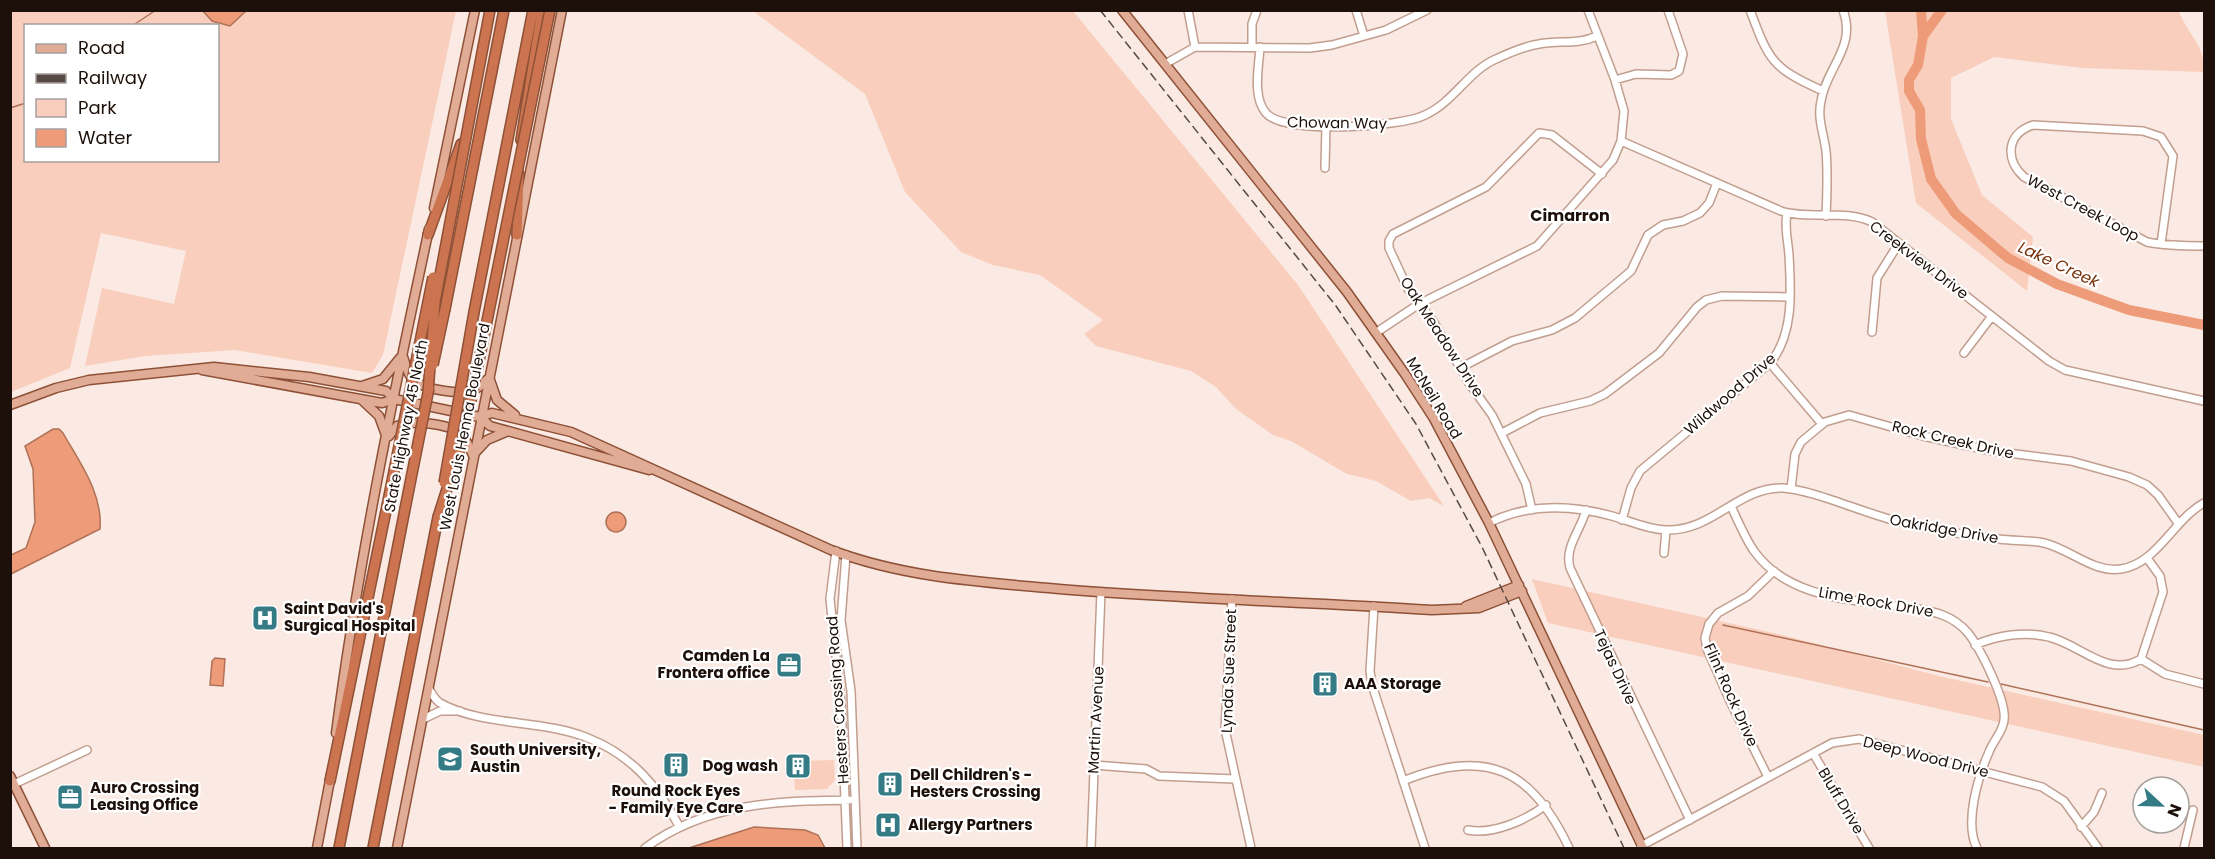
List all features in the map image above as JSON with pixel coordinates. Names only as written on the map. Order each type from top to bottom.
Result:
[{"type":"highway","points":[[428,235],[451,177],[465,133],[492,10]]},
{"type":"highway","points":[[428,392],[435,302],[448,226],[492,10]]},
{"type":"highway","name":"State Highway 45 North","points":[[339,849],[504,10]]},
{"type":"highway","points":[[373,849],[533,10]]},
{"type":"highway","points":[[517,235],[521,125],[542,10]]},
{"type":"highway","points":[[438,517],[461,445],[470,405],[550,10]]},
{"type":"highway","points":[[330,781],[421,333],[440,247],[448,226]]},
{"type":"main road","points":[[317,849],[330,781],[350,627],[402,355],[444,169],[476,10]]},
{"type":"main road","name":"West Louis Henna Boulevard","points":[[397,849],[480,417],[562,10]]},
{"type":"main road","name":"McNeil Road","points":[[1122,10],[1377,332],[1433,417],[1489,523],[1642,847]]},
{"type":"main road","points":[[402,355],[408,373],[416,382],[433,387],[464,392],[474,390],[489,377],[497,400],[520,418]]},
{"type":"main road","points":[[359,386],[384,379],[402,355]]},
{"type":"main road","points":[[10,405],[89,380],[214,367],[263,370],[359,386],[386,391],[394,399]]},
{"type":"main road","points":[[202,370],[361,400],[382,403],[394,399],[480,417],[490,426],[512,430],[663,474]]},
{"type":"main road","points":[[361,400],[379,417],[387,440]]},
{"type":"main road","points":[[480,417],[492,413],[571,432],[846,555],[942,578],[1101,592],[1459,609],[1520,588]]},
{"type":"main road","points":[[387,440],[397,426],[416,422],[453,429],[461,435],[473,456],[491,438],[512,430]]},
{"type":"main road","points":[[12,782],[45,849]]},
{"type":"street","points":[[1188,10],[1195,46]]},
{"type":"street","name":"Chowan Way","points":[[1257,10],[1252,24],[1256,47],[1258,95],[1264,112],[1271,118],[1288,124],[1394,124],[1424,116],[1447,103],[1477,71],[1494,60],[1536,44],[1571,43],[1597,36]]},
{"type":"street","points":[[1356,10],[1364,36]]},
{"type":"street","points":[[1165,64],[1195,46],[1310,48],[1386,30],[1427,10]]},
{"type":"street","points":[[1377,332],[1419,304],[1537,246],[1613,160],[1621,141],[1624,111],[1615,80],[1588,10]]},
{"type":"street","points":[[1615,80],[1636,74],[1671,75],[1679,71],[1683,54],[1668,10]]},
{"type":"street","points":[[1750,10],[1766,52],[1773,62],[1823,91]]},
{"type":"street","points":[[1826,216],[1827,167],[1820,124],[1823,91],[1844,50],[1848,34],[1843,10]]},
{"type":"street","points":[[1326,125],[1326,168]]},
{"type":"street","name":"West Creek Loop","points":[[2161,244],[2173,156],[2162,137],[2143,131],[2033,125],[2013,139],[2012,163],[2024,177],[2138,238],[2161,244],[2205,246]]},
{"type":"street","name":"Oak Meadow Drive","points":[[1532,510],[1526,484],[1502,433],[1433,321],[1408,289],[1389,248],[1389,240],[1394,234],[1486,188],[1539,133],[1552,135],[1602,174]]},
{"type":"street","name":"Creekview Drive","points":[[1621,141],[1787,213],[1866,219],[2065,370],[2205,401]]},
{"type":"street","points":[[1460,368],[1512,342],[1552,330],[1575,318],[1631,271],[1648,235],[1663,225],[1700,213],[1709,203],[1717,183]]},
{"type":"street","name":"Wildwood Drive","points":[[1622,520],[1631,488],[1640,471],[1770,363],[1785,339],[1789,297],[1785,228],[1787,213]]},
{"type":"street","points":[[1872,332],[1877,278],[1899,243]]},
{"type":"street","points":[[1502,433],[1540,413],[1590,401],[1605,394],[1659,353],[1694,310],[1706,300],[1722,296],[1789,297]]},
{"type":"street","points":[[1964,353],[1992,316]]},
{"type":"street","points":[[1770,363],[1822,424]]},
{"type":"street","name":"Rock Creek Drive","points":[[1791,489],[1797,448],[1822,424],[1835,418],[1857,416],[1935,439],[1992,451],[2071,461],[2119,474],[2151,488],[2178,523]]},
{"type":"street","name":"Oakridge Drive","points":[[1489,523],[1509,514],[1562,507],[1586,510],[1666,530],[1698,525],[1752,494],[1774,489],[1791,489],[1903,523],[1999,539],[2045,543],[2105,568],[2123,569],[2147,558],[2178,523],[2205,503]]},
{"type":"street","name":"Lime Rock Drive","points":[[1731,506],[1755,552],[1774,571],[1796,585],[1828,596],[1939,613],[1960,625],[1976,645],[2002,701],[2005,716],[1983,771],[1971,818],[1972,835],[1977,849]]},
{"type":"street","name":"Tejas Drive","points":[[1586,510],[1583,523],[1569,550],[1570,568],[1690,820]]},
{"type":"street","points":[[1664,554],[1666,530]]},
{"type":"street","name":"Hesters Crossing Road","points":[[836,551],[831,578],[831,620],[841,703],[847,849]]},
{"type":"street","name":"Hesters Crossing Road","points":[[846,555],[841,600],[851,692],[857,849]]},
{"type":"street","points":[[2141,659],[2163,592],[2160,576],[2147,558]]},
{"type":"street","name":"Flint Rock Drive","points":[[1768,777],[1730,701],[1707,649],[1706,638],[1709,624],[1718,613],[1760,588],[1774,571]]},
{"type":"street","name":"Martin Avenue","points":[[1091,849],[1101,592]]},
{"type":"street","name":"Lynda Sue Street","points":[[1232,599],[1224,720],[1251,849]]},
{"type":"street","points":[[1374,606],[1370,671],[1425,849]]},
{"type":"street","points":[[831,620],[835,626],[838,650],[846,659]]},
{"type":"street","points":[[1976,645],[2001,636],[2046,637],[2104,663],[2127,664],[2141,659]]},
{"type":"street","points":[[2141,659],[2165,674],[2205,684]]},
{"type":"street","points":[[429,689],[438,702],[460,711],[575,734],[604,745],[644,774],[663,798],[679,826]]},
{"type":"street","points":[[423,719],[440,711],[460,711]]},
{"type":"street","name":"Deep Wood Drive","points":[[1642,847],[1832,743],[1859,739],[2050,790],[2064,801],[2097,849]]},
{"type":"street","points":[[12,782],[87,750]]},
{"type":"street","name":"Bluff Drive","points":[[1813,753],[1869,849]]},
{"type":"street","points":[[1094,765],[1146,769],[1159,776],[1235,779]]},
{"type":"street","points":[[1403,781],[1443,767],[1482,766],[1521,782],[1546,805],[1569,849]]},
{"type":"street","points":[[2081,827],[2094,812],[2103,793]]},
{"type":"street","points":[[645,849],[679,826],[742,806],[855,800]]},
{"type":"street","points":[[1468,830],[1483,831],[1522,819],[1546,805]]},
{"type":"street","points":[[2184,849],[2193,810]]},
{"type":"green space","points":[[11,11],[456,11],[383,355],[372,373],[235,350],[145,356],[85,366],[102,288],[174,304],[186,251],[101,233],[70,368],[11,392]]},
{"type":"green space","points":[[753,11],[1073,11],[1298,285],[1444,506],[1429,498],[1411,501],[1376,481],[1347,474],[1291,441],[1273,435],[1236,409],[1216,387],[1191,371],[1096,346],[1084,334],[1103,320],[1040,275],[993,265],[961,252],[905,192],[865,94]]},
{"type":"green space","points":[[1885,11],[2179,11],[2202,54],[2204,72],[2082,68],[1994,57],[1951,78],[1951,119],[1982,195],[2033,237],[2027,291],[1916,203]]},
{"type":"green space","points":[[1532,579],[1782,635],[1939,676],[2204,735],[2204,767],[1548,623]]},
{"type":"green space","points":[[834,760],[835,780],[827,789],[795,790],[794,774],[801,773],[801,761]]},
{"type":"water","points":[[203,11],[246,11],[230,26],[212,21]]},
{"type":"water","points":[[53,429],[59,429],[63,433],[89,479],[98,503],[100,529],[11,574],[11,555],[26,548],[35,522],[33,469],[25,446]]},
{"type":"water","points":[[616,512],[623,515],[626,522],[623,529],[616,532],[609,529],[606,522],[609,515]]},
{"type":"water","points":[[215,658],[225,659],[223,686],[210,685],[212,661]]},
{"type":"water","points":[[754,827],[805,830],[818,835],[825,848],[689,848]]},
{"type":"waterway","points":[[135,24],[156,10]]},
{"type":"waterway","points":[[1921,10],[1923,36]]},
{"type":"waterway","name":"Lake Creek","points":[[1942,10],[1923,36],[1918,65],[1909,80],[1909,91],[1920,110],[1921,139],[1931,179],[1956,214],[2008,258],[2057,284],[2129,310],[2204,325]]},
{"type":"waterway","points":[[10,108],[24,104]]},
{"type":"waterway","points":[[1723,625],[1988,682]]},
{"type":"waterway","points":[[2001,684],[2204,730]]},
{"type":"railway","points":[[1100,10],[1336,306],[1416,424],[1482,547],[1624,848]]},
{"type":"place","name":"Saint David's Surgical Hospital","points":[[265,618]]},
{"type":"place","name":"Camden La Frontera office","points":[[789,665]]},
{"type":"place","name":"AAA Storage","points":[[1325,684]]},
{"type":"place","name":"South University, Austin","points":[[450,759]]},
{"type":"place","name":"Round Rock Eyes - Family Eye Care","points":[[676,765]]},
{"type":"place","name":"Dog wash","points":[[798,766]]},
{"type":"place","name":"Dell Children's - Hesters Crossing","points":[[890,784]]},
{"type":"place","name":"Auro Crossing Leasing Office","points":[[70,797]]},
{"type":"place","name":"Allergy Partners","points":[[888,825]]},
{"type":"district","name":"Cimarron","points":[[1570,215]]}]
